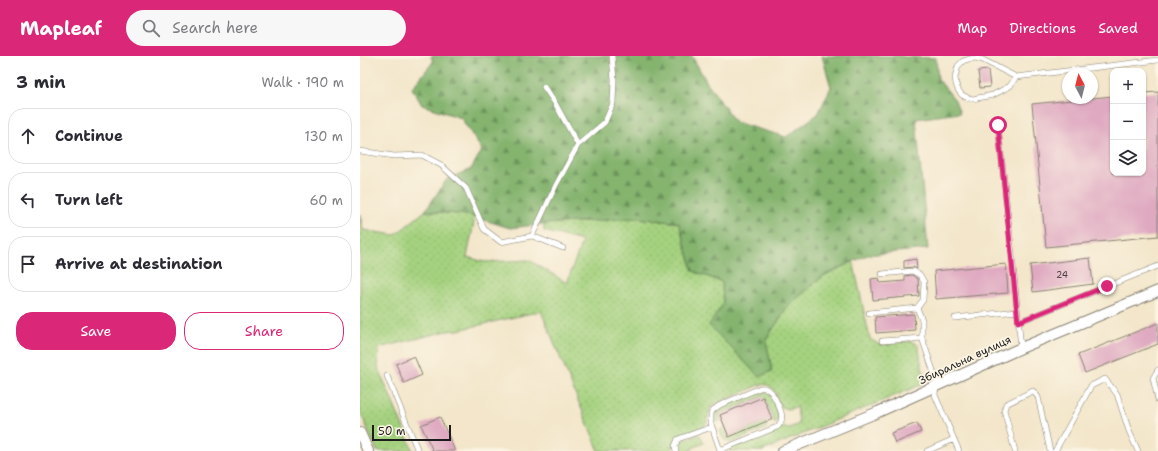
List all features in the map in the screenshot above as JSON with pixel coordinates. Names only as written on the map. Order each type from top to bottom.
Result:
[{"type":"street","name":"Збиральна вулиця","points":[[783,451],[936,387],[1020,348],[1158,291]]},
{"type":"street","points":[[360,433],[364,447]]},
{"type":"lane","points":[[532,236],[556,185],[578,145],[604,122],[613,103],[614,80],[612,56]]},
{"type":"lane","points":[[1016,78],[1010,86],[993,95],[974,99],[962,95],[958,90],[955,78],[958,66],[963,61],[976,58],[983,60],[1016,78],[1158,60]]},
{"type":"lane","points":[[544,87],[555,103],[578,145]]},
{"type":"lane","points":[[998,125],[1020,348]]},
{"type":"lane","points":[[360,151],[394,156],[422,155],[441,165],[466,188],[484,229],[501,242],[532,236],[563,248]]},
{"type":"lane","points":[[1018,322],[1158,266]]},
{"type":"lane","points":[[869,313],[917,308],[923,300],[924,282],[920,275],[913,271],[882,274]]},
{"type":"lane","points":[[917,308],[922,320],[922,338],[936,379],[935,395],[959,451]]},
{"type":"lane","points":[[955,318],[1017,311]]},
{"type":"lane","points":[[882,341],[922,338]]},
{"type":"lane","points":[[1158,370],[1153,378],[1158,400]]},
{"type":"lane","points":[[387,376],[418,451]]},
{"type":"lane","points":[[1055,451],[1091,386],[1105,380],[1117,394],[1129,431],[1138,451]]},
{"type":"lane","points":[[763,388],[767,388],[772,393],[782,416],[781,424],[721,450],[712,427],[712,413],[716,407],[763,388]]},
{"type":"lane","points":[[1014,451],[1004,410],[1006,404],[1033,391],[1038,397],[1050,451]]},
{"type":"lane","points":[[676,451],[675,444],[678,440],[712,427]]},
{"type":"lane","points":[[927,451],[954,439]]},
{"type":"green space","points":[[431,56],[692,56],[706,81],[735,122],[786,137],[818,114],[831,87],[822,56],[902,56],[936,58],[938,79],[955,100],[960,113],[916,119],[928,249],[867,255],[823,276],[787,307],[766,340],[772,371],[759,377],[709,325],[723,304],[722,282],[693,271],[679,223],[638,218],[544,224],[510,228],[468,215],[425,211],[447,179],[471,169],[482,150],[461,118],[422,105],[412,88],[433,62]]},
{"type":"green space","points":[[425,211],[475,217],[467,257],[485,262],[529,260],[567,283],[582,241],[544,231],[544,224],[638,218],[679,223],[693,271],[722,282],[723,304],[772,371],[766,340],[787,307],[823,276],[853,261],[870,339],[880,345],[911,341],[918,345],[925,383],[762,451],[729,451],[730,449],[783,427],[787,429],[799,424],[797,407],[787,409],[782,407],[772,388],[765,385],[760,385],[713,405],[709,411],[706,424],[700,429],[683,434],[674,440],[672,445],[673,451],[599,451],[541,311],[458,330],[447,331],[379,348],[378,367],[413,451],[377,451],[360,411],[360,214],[363,230],[395,235]]},
{"type":"green space","points":[[763,391],[769,394],[775,404],[779,417],[775,424],[764,396],[719,414],[721,420],[716,421],[714,414],[719,408]]},
{"type":"green space","points":[[765,422],[767,428],[732,442],[725,441],[720,431],[724,428],[729,437]]},
{"type":"green space","points":[[700,435],[704,443],[692,448],[692,451],[679,451],[677,446],[680,441]]},
{"type":"building","points":[[988,70],[990,87],[980,88],[978,71]]},
{"type":"building","points":[[1158,92],[1158,236],[1046,247],[1032,104],[1062,101],[1062,104],[1098,104],[1098,97],[1110,96],[1110,176],[1146,176],[1146,93]]},
{"type":"building","points":[[1090,258],[1093,284],[1033,292],[1030,265]]},
{"type":"building","points":[[916,259],[917,269],[913,267],[904,268],[904,261]]},
{"type":"building","points":[[1006,264],[1008,293],[936,299],[934,271]]},
{"type":"building","points":[[912,275],[918,279],[919,296],[873,300],[871,279],[879,278],[880,283],[905,281],[905,276]]},
{"type":"building","points":[[914,314],[915,330],[876,333],[875,317]]},
{"type":"building","points":[[1158,323],[1158,344],[1085,373],[1078,355]]},
{"type":"building","points":[[414,356],[422,375],[404,383],[396,364]]},
{"type":"building","points":[[763,397],[772,419],[729,437],[720,415]]},
{"type":"building","points":[[440,417],[455,451],[433,451],[421,425]]},
{"type":"building","points":[[917,423],[921,432],[895,443],[891,433]]},
{"type":"route","points":[[998,125],[1018,322],[1107,286]]}]
